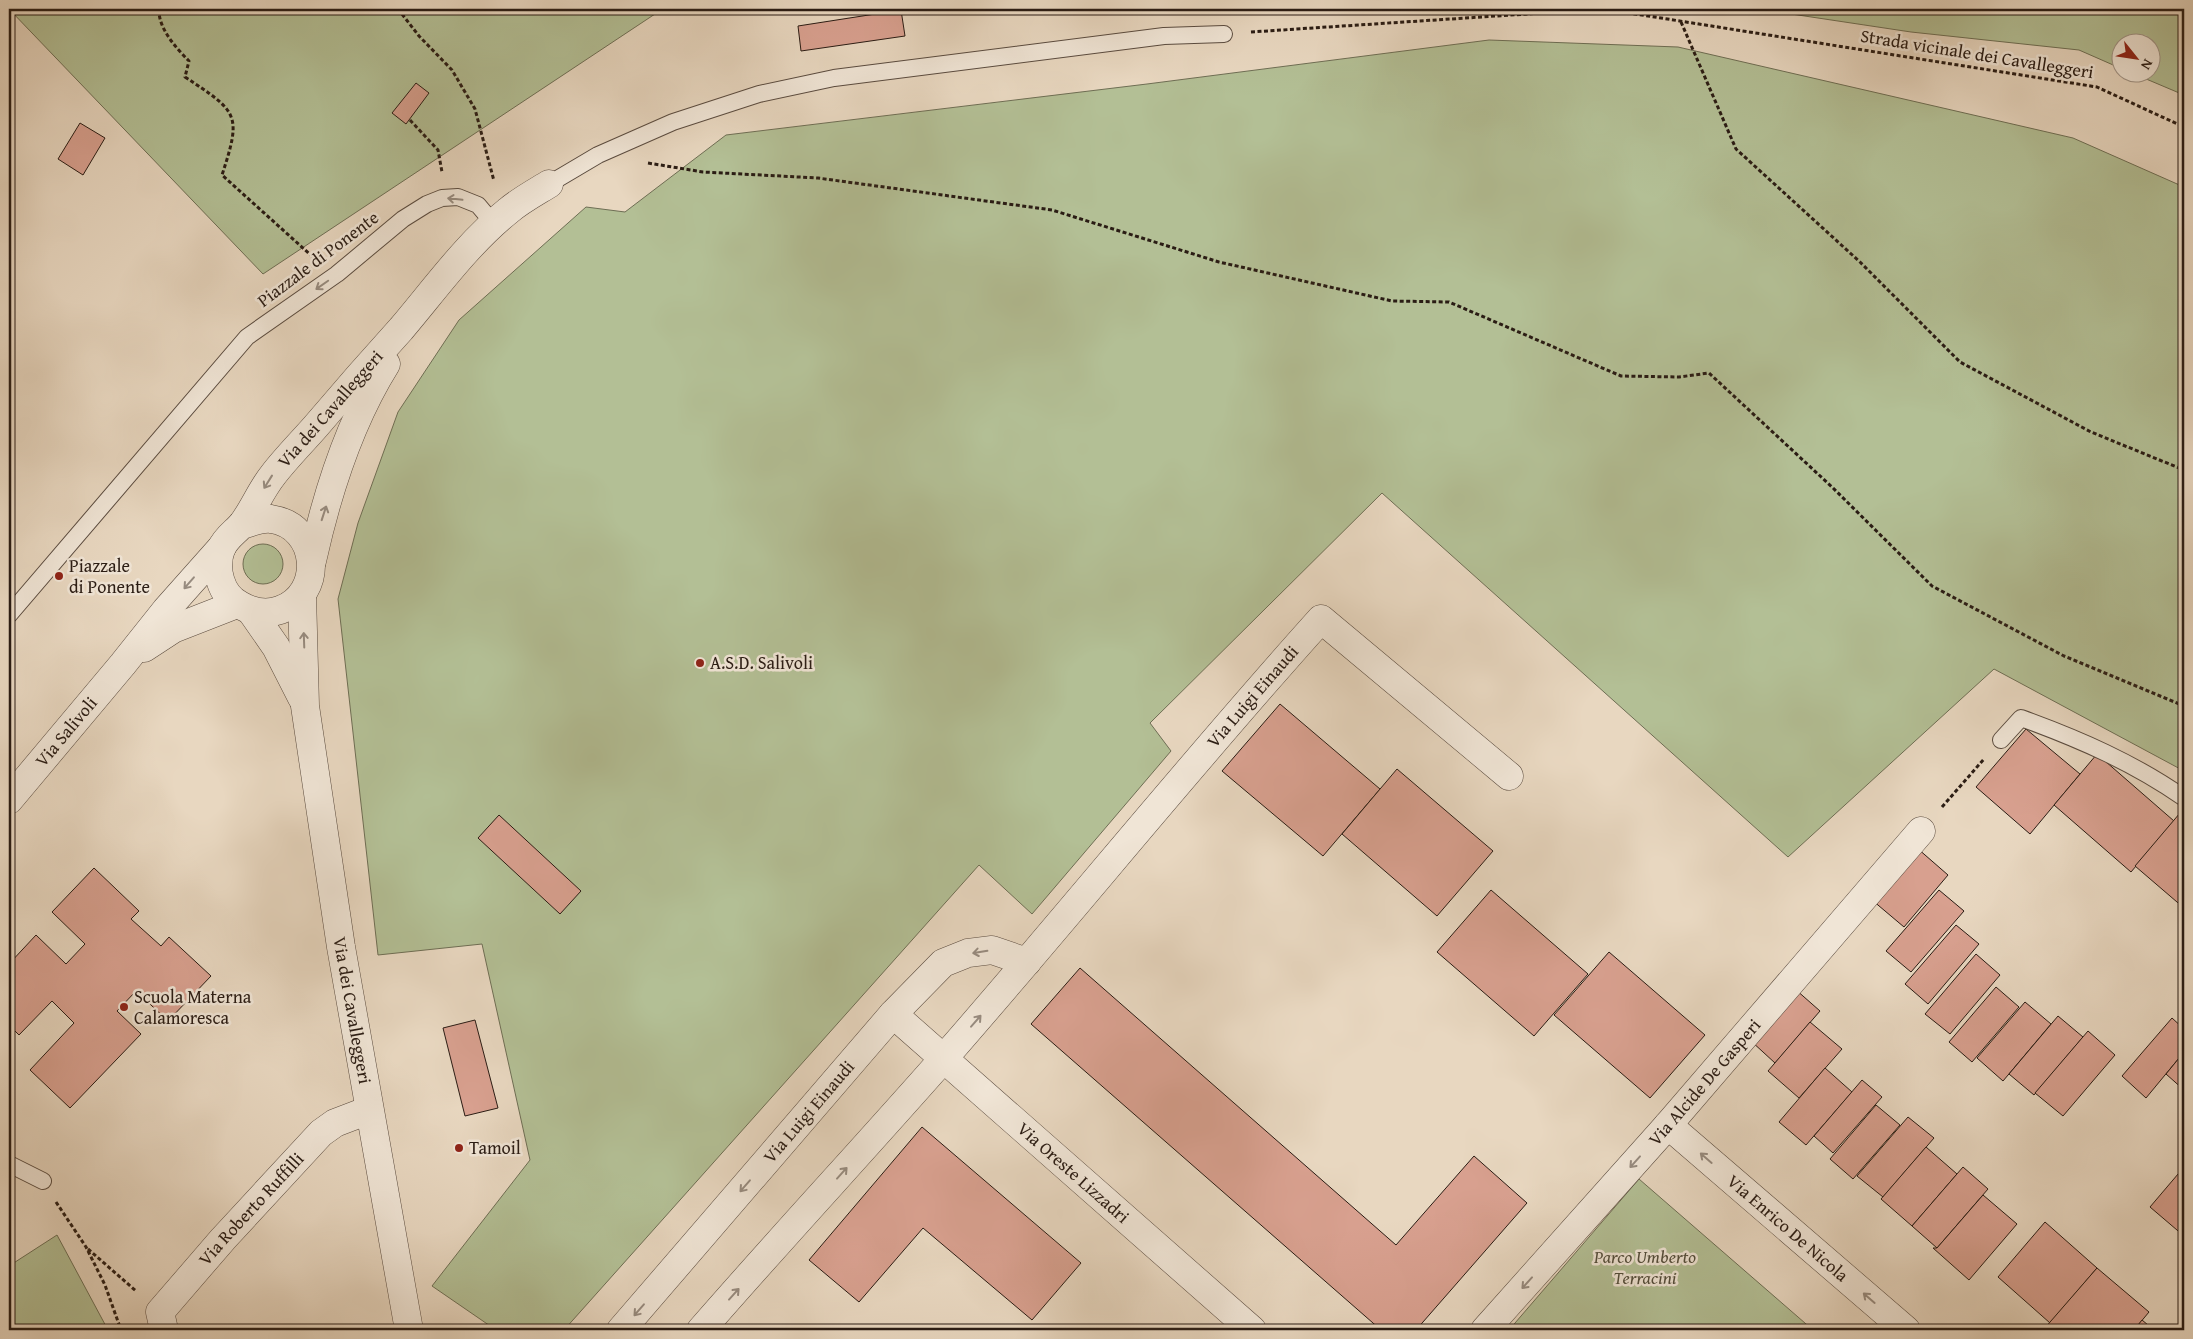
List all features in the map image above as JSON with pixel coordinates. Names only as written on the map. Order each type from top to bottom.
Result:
[{"type":"street","name":"Via dei Cavalleggeri","points":[[305,706],[276,647],[244,607],[226,592],[219,578],[218,563],[222,548],[230,535],[242,525],[272,476],[470,247],[501,217],[549,184]]},
{"type":"street","name":"Via dei Cavalleggeri","points":[[410,1325],[368,1110],[341,947],[305,706],[302,595],[312,572],[312,560],[319,527],[344,450],[370,389],[426,300]]},
{"type":"street","points":[[242,525],[256,520],[271,519],[286,524],[298,533],[307,546],[312,560]]},
{"type":"street","name":"Via Salivoli","points":[[9,800],[166,610],[222,548]]},
{"type":"street","points":[[244,607],[265,613],[279,611],[292,604],[302,595]]},
{"type":"street","name":"Via Salivoli","points":[[123,664],[173,629],[244,607]]},
{"type":"street","name":"Via Luigi Einaudi","points":[[701,1330],[944,1058],[1105,872],[1253,694],[1321,619],[1510,776]]},
{"type":"street","name":"Via Alcide De Gasperi","points":[[1485,1330],[1668,1125],[1921,831]]},
{"type":"street","name":"Via Luigi Einaudi","points":[[621,1330],[893,1014],[943,963],[968,954],[992,950],[1027,962]]},
{"type":"street","name":"Via Oreste Lizzadri","points":[[893,1014],[1252,1330]]},
{"type":"street","name":"Via Roberto Ruffilli","points":[[164,1330],[160,1312],[223,1239],[321,1133],[335,1123],[368,1110]]},
{"type":"street","name":"Via Enrico De Nicola","points":[[1668,1125],[1906,1330]]},
{"type":"lane","points":[[549,184],[598,155],[673,122],[759,94],[834,78],[1164,36],[1224,34]]},
{"type":"lane","name":"Piazzale di Ponente","points":[[9,615],[247,337],[337,274],[403,219],[427,204],[442,198],[458,197],[501,217]]},
{"type":"lane","points":[[2001,740],[2021,718],[2095,746],[2158,779],[2184,798]]},
{"type":"lane","points":[[9,1164],[43,1181]]},
{"type":"path","points":[[159,9],[159,16],[167,34],[189,61],[185,78],[226,106],[234,124],[232,142],[222,175],[284,233],[337,274]]},
{"type":"path","points":[[398,9],[419,36],[452,70],[475,109],[487,160],[495,183],[501,217]]},
{"type":"path","name":"Strada vicinale dei Cavalleggeri","points":[[1224,34],[1604,9],[2097,87],[2184,127]]},
{"type":"path","points":[[1680,21],[1736,149],[1860,262],[1960,362],[2091,432],[2184,470]]},
{"type":"path","points":[[410,120],[438,150],[444,180],[452,198]]},
{"type":"path","points":[[598,155],[703,172],[818,178],[1052,210],[1219,262],[1392,301],[1449,302],[1621,376],[1679,377],[1709,374],[1832,487],[1932,586],[2064,656],[2184,706]]},
{"type":"path","points":[[1921,831],[2001,740]]},
{"type":"path","points":[[43,1181],[86,1247],[105,1285],[121,1330]]},
{"type":"path","points":[[86,1247],[113,1271]]},
{"type":"green space","points":[[9,9],[671,9],[655,14],[263,274]]},
{"type":"green space","points":[[1758,9],[2184,9],[2184,95],[2153,82],[2160,82],[2160,32],[2110,32],[2110,64],[2079,50],[1911,32]]},
{"type":"green space","points":[[1489,40],[1678,47],[2073,138],[2184,187],[2184,771],[1994,669],[1788,857],[1382,493],[1150,723],[1171,751],[1032,914],[979,865],[564,1330],[496,1330],[432,1286],[530,1160],[482,944],[378,955],[338,599],[358,523],[398,412],[459,320],[586,207],[625,212],[726,135]]},
{"type":"green space","points":[[263,544],[277,550],[283,564],[277,578],[263,584],[249,578],[243,564],[249,550]]},
{"type":"green space","name":"Parco Umberto Terracini","points":[[1639,1179],[1813,1330],[1509,1330]]},
{"type":"green space","points":[[57,1235],[108,1330],[9,1330],[9,1266]]},
{"type":"building","points":[[901,10],[905,36],[801,51],[798,26]]},
{"type":"building","points":[[416,83],[429,93],[406,124],[392,113]]},
{"type":"building","points":[[80,123],[105,138],[83,175],[58,159]]},
{"type":"building","points":[[1280,704],[1380,789],[1323,856],[1222,771]]},
{"type":"building","points":[[2026,729],[2080,774],[2030,834],[1976,787]]},
{"type":"building","points":[[2097,754],[2174,821],[2131,872],[2054,805]]},
{"type":"building","points":[[1397,769],[1493,851],[1437,916],[1342,834]]},
{"type":"building","points":[[2180,813],[2184,817],[2184,908],[2135,866]]},
{"type":"building","points":[[499,815],[581,891],[560,914],[478,838]]},
{"type":"building","points":[[1917,848],[1948,875],[1904,927],[1872,900]]},
{"type":"building","points":[[94,868],[139,911],[131,919],[161,946],[169,937],[211,976],[168,1021],[136,991],[117,1011],[141,1034],[70,1108],[30,1070],[74,1023],[52,1001],[19,1035],[9,1025],[9,964],[36,935],[66,964],[85,944],[52,912]]},
{"type":"building","points":[[1491,890],[1588,974],[1534,1036],[1437,952]]},
{"type":"building","points":[[1939,890],[1964,911],[1911,972],[1886,951]]},
{"type":"building","points":[[1956,925],[1979,944],[1928,1004],[1905,984]]},
{"type":"building","points":[[1609,952],[1705,1035],[1650,1098],[1554,1015]]},
{"type":"building","points":[[1976,954],[2000,975],[1950,1034],[1925,1014]]},
{"type":"building","points":[[1080,968],[1396,1245],[1474,1156],[1527,1203],[1416,1330],[1381,1330],[1031,1024]]},
{"type":"building","points":[[1996,987],[2019,1007],[1972,1062],[1949,1042]]},
{"type":"building","points":[[1795,989],[1820,1011],[1775,1063],[1751,1041]]},
{"type":"building","points":[[2025,1002],[2051,1024],[2003,1081],[1977,1058]]},
{"type":"building","points":[[2058,1016],[2083,1037],[2034,1095],[2009,1074]]},
{"type":"building","points":[[2172,1018],[2184,1029],[2184,1052],[2146,1098],[2122,1076]]},
{"type":"building","points":[[475,1020],[498,1108],[465,1116],[443,1028]]},
{"type":"building","points":[[1810,1022],[1842,1049],[1799,1098],[1768,1071]]},
{"type":"building","points":[[2088,1031],[2115,1055],[2063,1116],[2035,1093]]},
{"type":"building","points":[[2184,1052],[2184,1090],[2166,1074]]},
{"type":"building","points":[[1825,1068],[1852,1092],[1806,1145],[1779,1122]]},
{"type":"building","points":[[1862,1080],[1882,1097],[1833,1153],[1814,1136]]},
{"type":"building","points":[[1876,1105],[1900,1125],[1853,1179],[1830,1159]]},
{"type":"building","points":[[1908,1117],[1934,1138],[1883,1197],[1857,1176]]},
{"type":"building","points":[[922,1127],[1081,1263],[1032,1320],[923,1228],[859,1302],[809,1260]]},
{"type":"building","points":[[1926,1147],[1957,1174],[1912,1226],[1881,1199]]},
{"type":"building","points":[[1963,1167],[1988,1189],[1937,1248],[1912,1226]]},
{"type":"building","points":[[2184,1167],[2184,1236],[2150,1207]]},
{"type":"building","points":[[1983,1195],[2017,1224],[1969,1280],[1933,1248],[1937,1248]]},
{"type":"building","points":[[2045,1222],[2097,1268],[2050,1323],[1998,1277]]},
{"type":"building","points":[[2097,1268],[2149,1312],[2134,1330],[2045,1330],[2044,1329]]},
{"type":"building","points":[[2142,1320],[2154,1330],[2134,1330]]},
{"type":"place","name":"Piazzale di Ponente","points":[[59,576]]},
{"type":"place","name":"A.S.D. Salivoli","points":[[700,663]]},
{"type":"place","name":"Scuola Materna Calamoresca","points":[[124,1007]]},
{"type":"place","name":"Tamoil","points":[[459,1148]]}]
